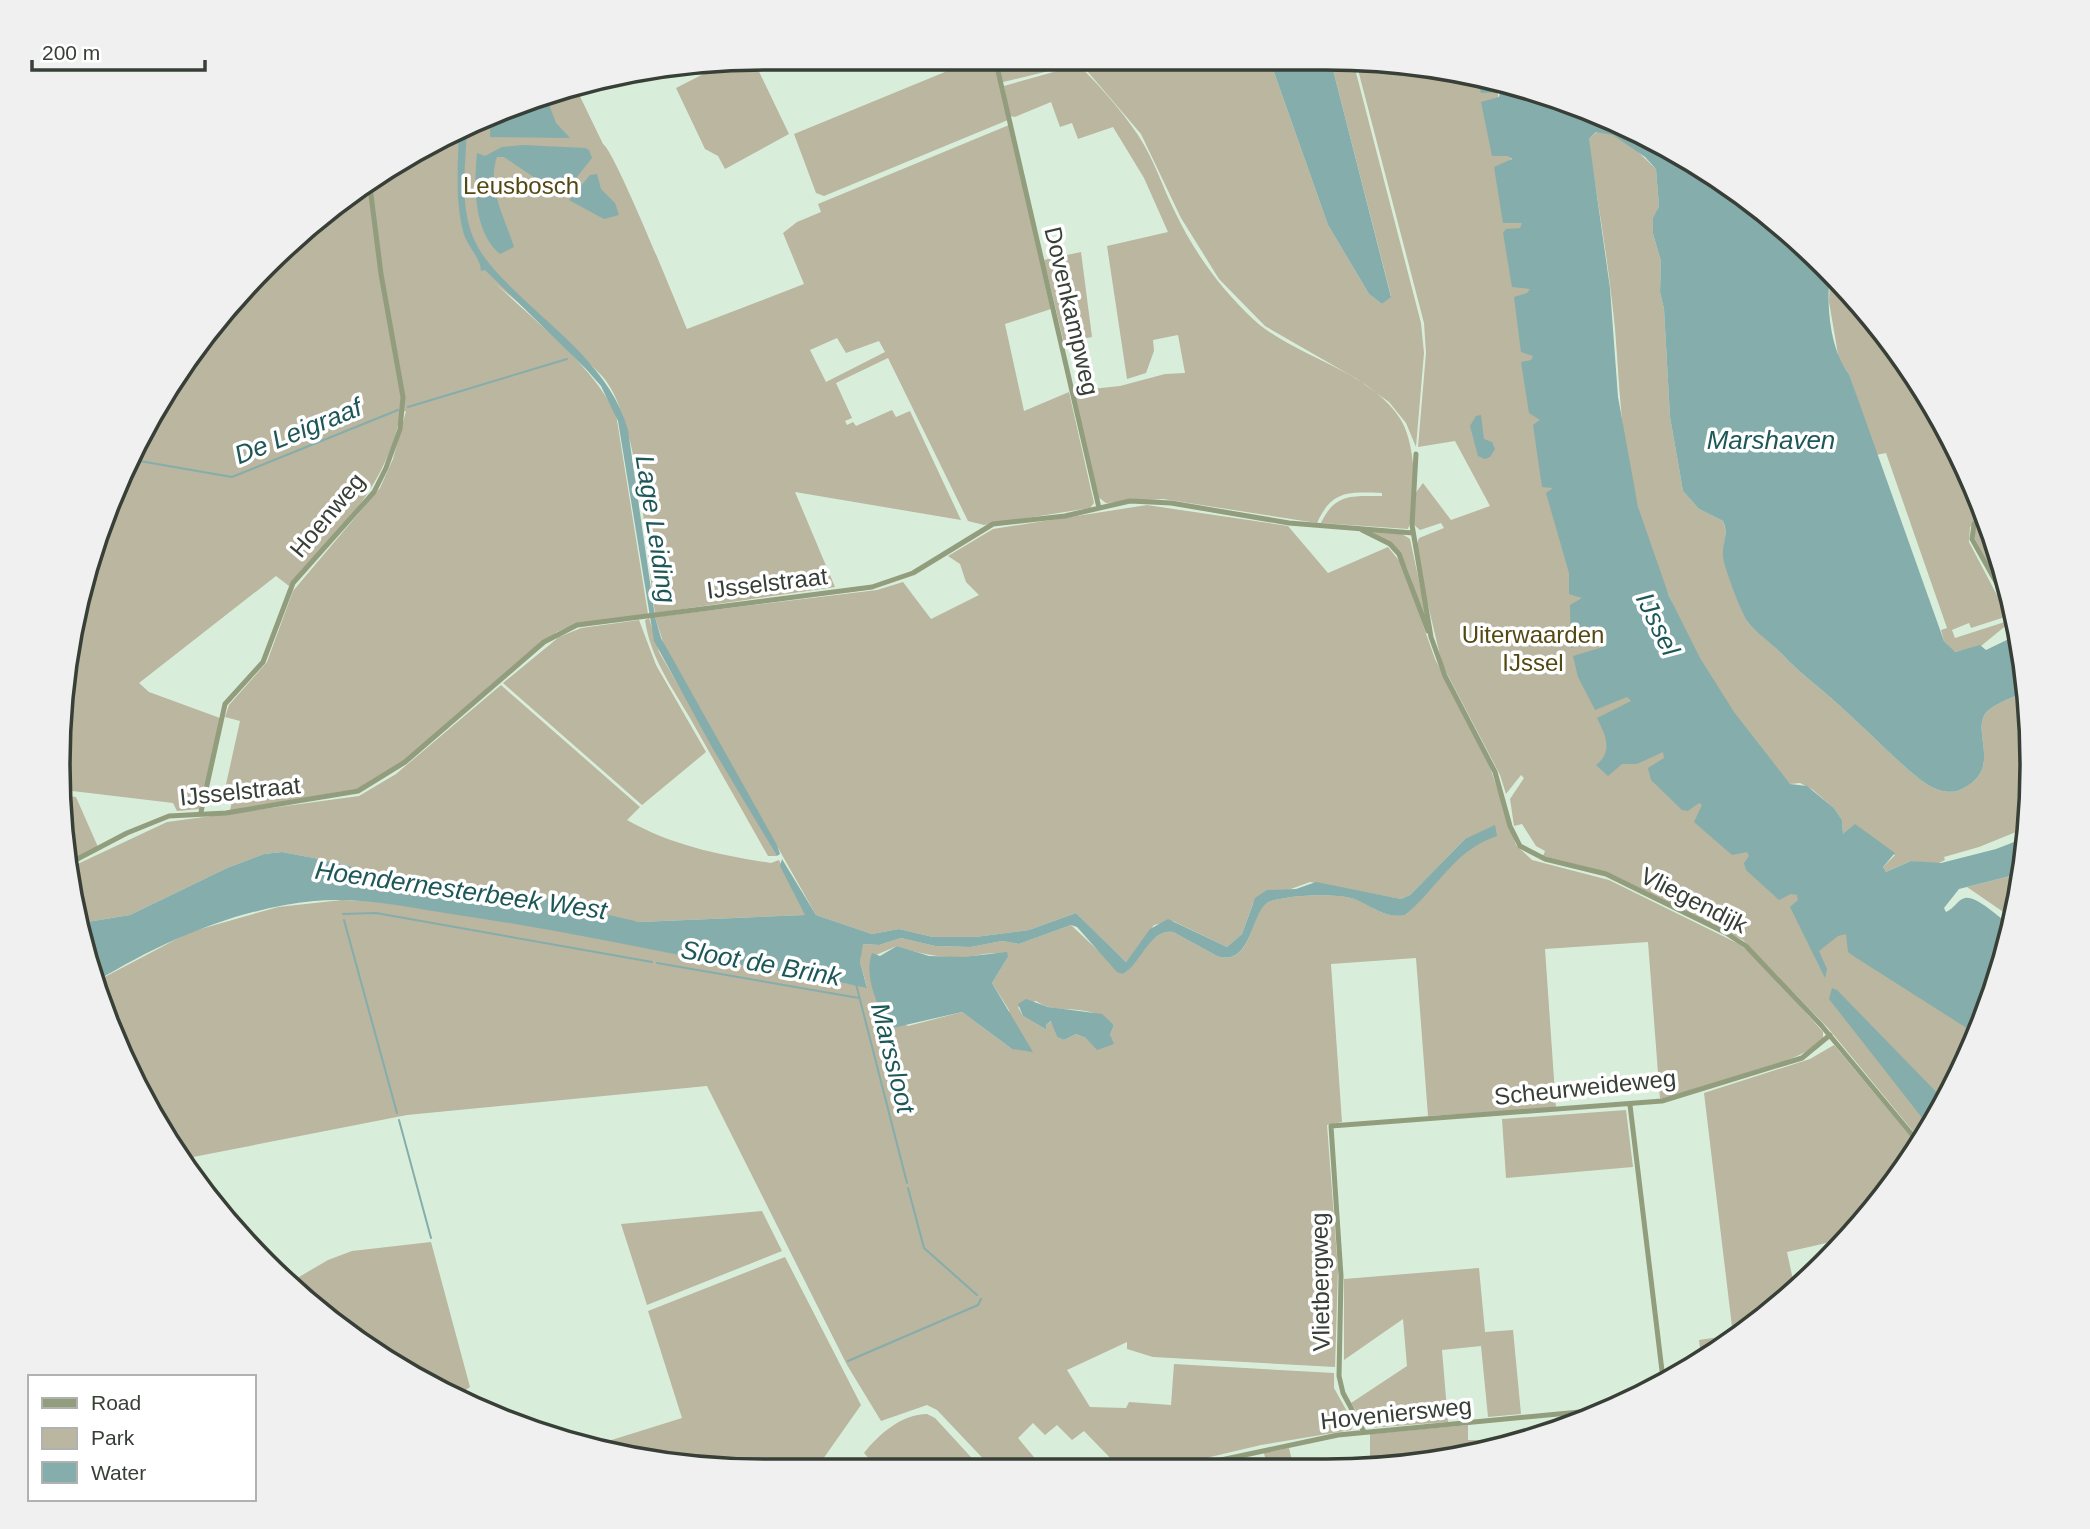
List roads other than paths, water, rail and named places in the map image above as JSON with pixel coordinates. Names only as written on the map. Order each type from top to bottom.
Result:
[{"type":"street","name":"Dovenkampweg","points":[[998,70],[1099,508]]},
{"type":"street","name":"Hoenweg","points":[[201,813],[225,704],[263,662],[293,583],[373,492],[386,468],[400,429],[403,397],[381,274],[371,193]]},
{"type":"street","points":[[1416,454],[1413,533],[1430,637]]},
{"type":"street","name":"IJsselstraat","points":[[77,860],[153,821],[175,815],[226,813],[358,792],[405,762],[544,642],[577,625],[873,587],[914,573],[979,530],[993,524],[1065,516],[1145,500],[1289,523],[1413,533]]},
{"type":"street","points":[[1976,522],[1972,539],[1994,578]]},
{"type":"street","name":"IJsselstraat","points":[[1355,527],[1378,537],[1399,554],[1430,637]]},
{"type":"street","name":"Vliegendijk","points":[[1430,637],[1445,676],[1495,772],[1510,826],[1520,846],[1531,854],[1606,874],[1741,942],[1830,1035],[1912,1135]]},
{"type":"street","name":"Scheurweideweg","points":[[1331,1126],[1630,1105],[1679,1097],[1791,1062],[1810,1054],[1830,1035]]},
{"type":"street","points":[[1630,1105],[1662,1372]]},
{"type":"street","name":"Vlietbergweg","points":[[1331,1126],[1342,1284],[1339,1376],[1343,1393],[1364,1432]]},
{"type":"street","name":"Hoveniersweg","points":[[1228,1459],[1364,1432],[1574,1412]]},
{"type":"water","points":[[1273,70],[1333,70],[1391,297],[1382,304],[1369,294],[1328,225]]},
{"type":"water","points":[[1480,88],[1498,92],[1481,93]]},
{"type":"water","points":[[1500,93],[1549,107],[1591,123],[1673,163],[1748,214],[1817,273],[1830,287],[1829,313],[1837,352],[1849,374],[1944,641],[1955,652],[1980,645],[1986,650],[2009,639],[2016,695],[1985,714],[1982,722],[1984,762],[1981,772],[1974,781],[1952,792],[1941,791],[1922,781],[1747,621],[1724,562],[1723,521],[1699,509],[1683,491],[1670,417],[1664,309],[1660,292],[1661,261],[1653,234],[1653,218],[1659,207],[1656,169],[1645,157],[1613,135],[1596,132],[1589,139],[1610,288],[1618,397],[1638,507],[1669,596],[1700,658],[1734,712],[1790,784],[1807,786],[1834,808],[1842,820],[1843,834],[1855,824],[1895,853],[1883,867],[1886,872],[1911,861],[1941,863],[2016,841],[2011,876],[1959,889],[1944,908],[1946,912],[1962,899],[1970,898],[2002,919],[1983,988],[1968,1029],[1848,952],[1846,934],[1838,936],[1819,951],[1827,969],[1825,978],[1790,907],[1798,900],[1797,895],[1791,894],[1779,900],[1746,870],[1744,863],[1749,856],[1747,852],[1732,855],[1694,822],[1702,805],[1699,803],[1688,811],[1682,810],[1651,780],[1648,768],[1664,758],[1663,752],[1637,764],[1622,764],[1608,776],[1596,765],[1602,760],[1606,748],[1605,736],[1597,718],[1631,701],[1627,697],[1595,710],[1578,677],[1573,656],[1600,648],[1603,643],[1600,640],[1571,648],[1570,605],[1582,598],[1569,594],[1569,573],[1546,493],[1553,488],[1542,487],[1533,425],[1540,420],[1529,413],[1521,362],[1531,360],[1533,356],[1521,352],[1514,297],[1527,293],[1530,289],[1512,287],[1503,233],[1506,229],[1520,228],[1522,223],[1503,223],[1494,167],[1512,159],[1508,156],[1492,156],[1481,102],[1499,97]]},
{"type":"water","points":[[549,105],[556,123],[570,138],[490,137],[490,127]]},
{"type":"water","points":[[466,138],[466,210],[473,237],[481,252],[497,273],[581,354],[610,389],[620,409],[628,430],[655,617],[661,638],[777,845],[780,854],[777,856],[713,749],[654,641],[618,421],[601,386],[586,369],[485,270],[481,271],[460,219],[459,141]]},
{"type":"water","points":[[523,145],[585,148],[589,150],[592,158],[562,196],[504,157],[497,157],[494,168],[495,192],[514,247],[500,254],[485,233],[477,207],[477,153],[485,156],[502,147]]},
{"type":"water","points":[[597,174],[601,189],[615,203],[619,215],[604,219],[569,200],[590,175]]},
{"type":"water","points":[[1481,415],[1484,439],[1492,442],[1495,449],[1490,457],[1485,459],[1478,456],[1470,426],[1476,416]]},
{"type":"water","points":[[1495,825],[1497,836],[1469,850],[1405,915],[1390,915],[1343,896],[1311,895],[1279,899],[1264,906],[1245,945],[1238,953],[1229,957],[1217,956],[1173,932],[1165,932],[1152,941],[1123,974],[1117,972],[1077,927],[1071,925],[1019,944],[1002,941],[971,947],[935,946],[901,938],[879,945],[863,944],[860,962],[867,988],[502,922],[380,903],[331,900],[285,905],[228,919],[174,940],[104,977],[88,922],[130,915],[227,868],[264,854],[282,852],[335,862],[456,895],[484,900],[555,898],[569,902],[589,915],[609,915],[639,922],[805,915],[780,866],[782,859],[816,915],[872,934],[899,929],[933,937],[975,937],[1029,930],[1076,913],[1126,962],[1150,929],[1168,919],[1227,947],[1242,934],[1255,898],[1267,890],[1296,889],[1316,882],[1401,899],[1410,895],[1465,839]]},
{"type":"water","points":[[897,946],[929,956],[963,957],[1007,952],[1008,957],[992,983],[1033,1052],[1012,1049],[962,1012],[888,1029],[873,992],[870,962],[872,953],[880,956]]},
{"type":"water","points":[[1832,988],[1837,990],[1937,1093],[1923,1119],[1829,999]]},
{"type":"water","points":[[1026,999],[1048,1007],[1102,1014],[1114,1025],[1110,1035],[1114,1044],[1097,1050],[1086,1038],[1076,1034],[1064,1040],[1057,1037],[1051,1021],[1046,1025],[1047,1030],[1023,1016],[1018,1004]]},
{"type":"waterway","name":"De Leigraaf","points":[[408,407],[567,359]]},
{"type":"waterway","name":"De Leigraaf","points":[[140,461],[232,477],[398,410]]},
{"type":"waterway","name":"Sloot de Brink","points":[[343,914],[376,913],[652,962]]},
{"type":"waterway","name":"Sloot de Brink","points":[[344,920],[397,1113]]},
{"type":"waterway","name":"Sloot de Brink","points":[[657,963],[859,998]]},
{"type":"waterway","name":"Marssloot","points":[[856,984],[907,1183]]},
{"type":"waterway","name":"Sloot de Brink","points":[[399,1120],[431,1238]]},
{"type":"waterway","name":"Marssloot","points":[[908,1188],[924,1248],[977,1295]]},
{"type":"waterway","name":"Marssloot","points":[[848,1361],[978,1305],[981,1299]]},
{"type":"park label","name":"Leusbosch","points":[[521,185]]},
{"type":"park label","name":"Uiterwaarden IJssel","points":[[1533,648]]},
{"type":"water label","name":"Marshaven","points":[[1771,440]]},
{"type":"water label","name":"Lage Leiding","points":[[656,529]]},
{"type":"water label","name":"IJssel","points":[[1658,624]]},
{"type":"water label","name":"Hoendernesterbeek West","points":[[461,890]]}]
